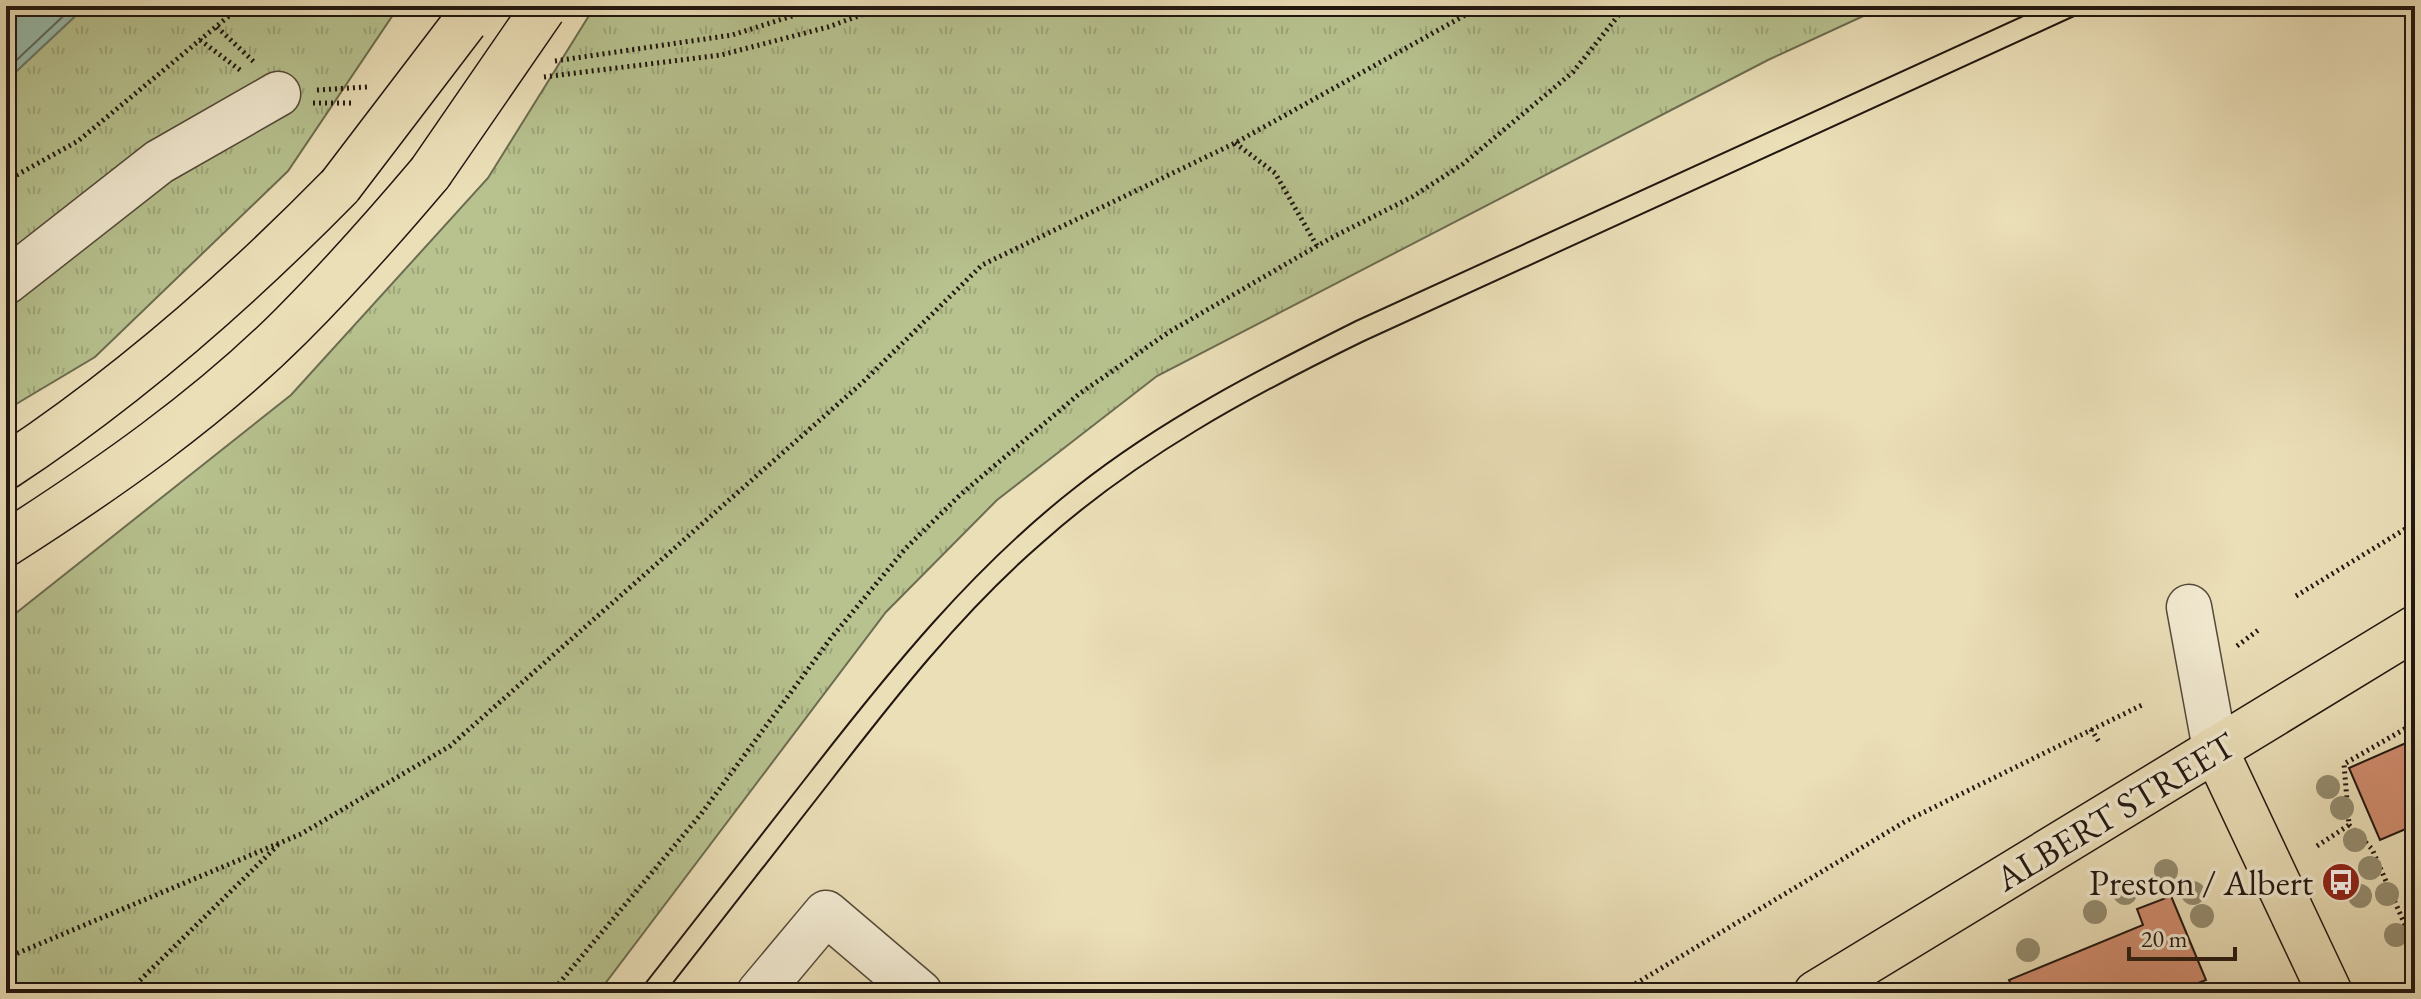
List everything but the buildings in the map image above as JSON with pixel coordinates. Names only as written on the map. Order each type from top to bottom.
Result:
[{"type":"main road","points":[[6,544],[107,478],[217,392],[290,327],[430,173],[544,8]]},
{"type":"main road","points":[[6,467],[55,435],[201,320],[340,186],[470,14]]},
{"type":"main road","name":"ALBERT STREET","points":[[1816,993],[2415,628]]},
{"type":"main road","points":[[2215,749],[2330,993]]},
{"type":"lane","points":[[6,282],[159,162],[278,94]]},
{"type":"lane","points":[[2189,607],[2215,749]]},
{"type":"lane","points":[[759,993],[826,913],[920,993]]},
{"type":"path","points":[[6,181],[78,141],[241,6]]},
{"type":"path","points":[[6,958],[301,834],[450,746],[863,382],[982,265],[1235,143],[1469,13],[1510,6]]},
{"type":"path","points":[[551,993],[701,814],[831,638],[906,548],[960,495],[1079,394],[1169,332],[1317,246],[1412,197],[1512,126],[1573,72],[1626,6]]},
{"type":"path","points":[[1719,6],[1745,10],[1776,6]]},
{"type":"path","points":[[1235,143],[1275,173],[1317,246]]},
{"type":"path","points":[[2296,596],[2415,523]]},
{"type":"path","points":[[2236,647],[2261,628]]},
{"type":"path","points":[[1620,993],[1906,821],[2142,705]]},
{"type":"path","points":[[2415,723],[2344,764],[2349,825],[2372,849],[2415,948]]},
{"type":"path","points":[[2091,729],[2099,742]]},
{"type":"path","points":[[2317,846],[2349,825]]},
{"type":"path","points":[[127,993],[280,842]]},
{"type":"green space","points":[[86,6],[399,6],[288,171],[95,357],[6,410],[6,81]]},
{"type":"green space","points":[[595,6],[1885,6],[1768,60],[1157,376],[997,500],[886,612],[598,993],[6,993],[6,621],[291,395],[488,178]]},
{"type":"water","points":[[6,6],[86,6],[6,81]]},
{"type":"tram line","points":[[638,993],[901,659],[1002,552],[1038,518],[1109,462],[1212,397],[1356,321],[2045,6]]},
{"type":"tram line","points":[[665,993],[878,720],[956,628],[1042,543],[1156,456],[1237,407],[1364,341],[2096,6]]},
{"type":"place","name":"Preston / Albert","points":[[2341,882]]}]
